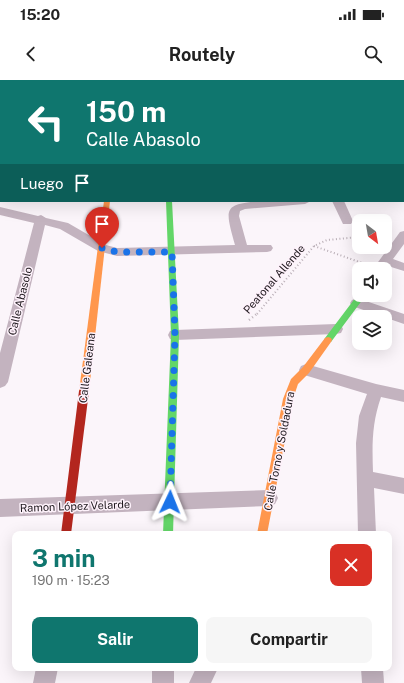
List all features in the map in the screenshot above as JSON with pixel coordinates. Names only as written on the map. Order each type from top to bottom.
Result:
[{"type":"street","name":"Calle Galeana","points":[[66,531],[107,202]]},
{"type":"street","points":[[168,531],[175,335],[169,202]]},
{"type":"street","points":[[242,249],[233,216],[235,209],[244,206],[293,202]]},
{"type":"street","points":[[338,202],[347,221]]},
{"type":"street","points":[[0,211],[64,226],[102,248],[117,252],[172,252],[267,248]]},
{"type":"street","name":"Calle Abasolo","points":[[0,382],[41,220]]},
{"type":"street","points":[[384,262],[404,235]]},
{"type":"street","points":[[392,266],[404,267]]},
{"type":"street","name":"Calle Torno y Soldadura","points":[[263,531],[288,399],[294,382],[306,370],[358,302]]},
{"type":"street","points":[[367,302],[404,319]]},
{"type":"street","points":[[175,335],[336,329]]},
{"type":"street","points":[[306,370],[376,390],[404,396]]},
{"type":"street","points":[[367,531],[365,428],[376,390]]},
{"type":"street","points":[[366,478],[404,486]]},
{"type":"street","name":"Ramon López Velarde","points":[[0,508],[70,507],[269,498]]},
{"type":"street","points":[[44,683],[46,671]]},
{"type":"street","points":[[163,671],[163,683]]},
{"type":"street","points":[[200,683],[206,671]]},
{"type":"street","points":[[372,671],[373,683]]},
{"type":"path","name":"Peatonal Allende","points":[[227,333],[254,316],[314,246],[327,240],[352,238]]},
{"type":"path","points":[[314,246],[368,262]]},
{"type":"traffic: fast","points":[[168,531],[175,335],[169,202]]},
{"type":"traffic: fast","points":[[328,340],[357,302]]},
{"type":"traffic: slow","points":[[84,391],[107,202]]},
{"type":"traffic: slow","points":[[263,531],[288,399],[294,382],[306,370],[328,340]]},
{"type":"traffic: jam","points":[[66,531],[84,391]]},
{"type":"route","points":[[102,248],[117,252],[172,252],[175,335],[170,502]]}]
